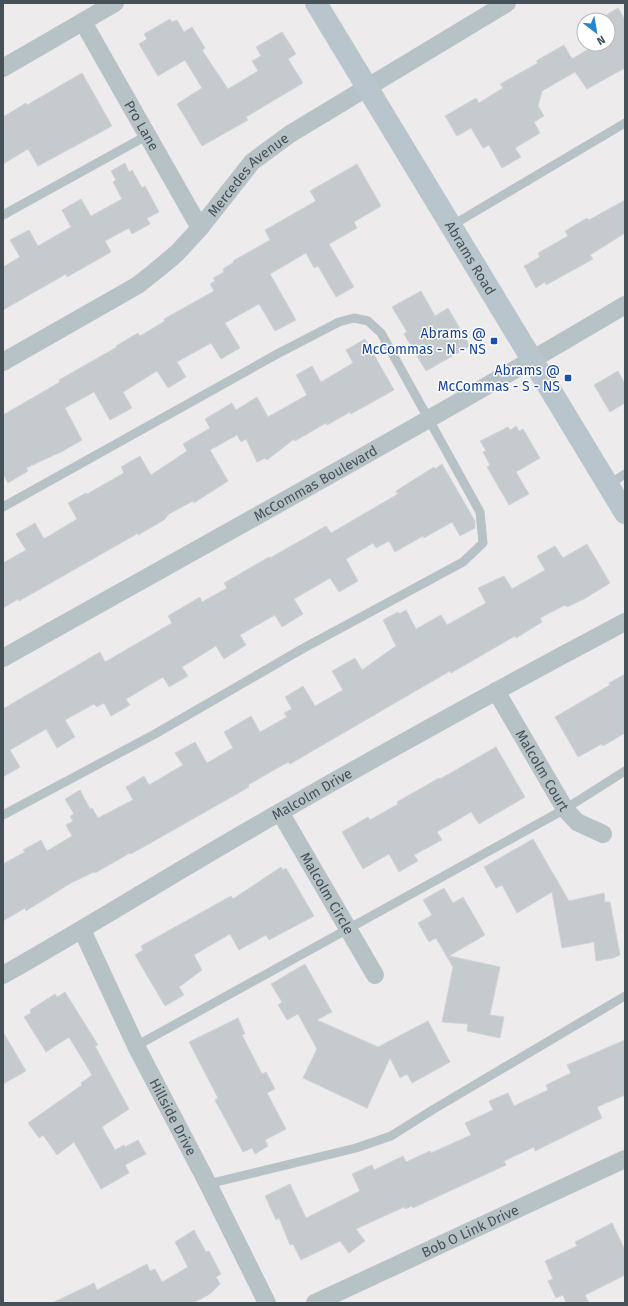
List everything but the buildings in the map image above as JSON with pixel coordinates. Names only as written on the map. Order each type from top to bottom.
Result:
[{"type":"main road","name":"Abrams Road","points":[[316,3],[533,360],[616,480],[625,513]]},
{"type":"street","points":[[3,68],[115,3]]},
{"type":"street","name":"Mercedes Avenue","points":[[3,362],[138,285],[177,253],[200,228],[252,162],[290,134],[507,3]]},
{"type":"street","name":"Pro Lane","points":[[83,22],[200,228]]},
{"type":"street","name":"McCommas Boulevard","points":[[3,658],[533,360],[625,305]]},
{"type":"street","name":"Malcolm Drive","points":[[3,975],[82,930],[280,812],[496,691],[625,622]]},
{"type":"street","name":"Malcolm Court","points":[[496,691],[565,809],[577,822],[603,834]]},
{"type":"street","name":"Malcolm Circle","points":[[280,812],[375,975]]},
{"type":"street","name":"Hillside Drive","points":[[82,930],[136,1046],[208,1184],[266,1303]]},
{"type":"street","name":"Bob O Link Drive","points":[[315,1303],[625,1159]]},
{"type":"lane","points":[[451,226],[625,123]]},
{"type":"lane","points":[[3,215],[148,135]]},
{"type":"lane","points":[[3,507],[278,353],[339,322],[354,318],[368,321],[380,333],[480,512],[483,542],[463,562],[302,649],[156,734],[3,815]]},
{"type":"lane","points":[[136,1046],[349,930],[565,809],[625,771]]},
{"type":"lane","points":[[208,1184],[356,1148],[391,1136],[434,1108],[625,996]]},
{"type":"place","name":"Abrams @ McCommas - N - NS","points":[[494,341]]},
{"type":"place","name":"Abrams @ McCommas - S - NS","points":[[568,378]]}]
